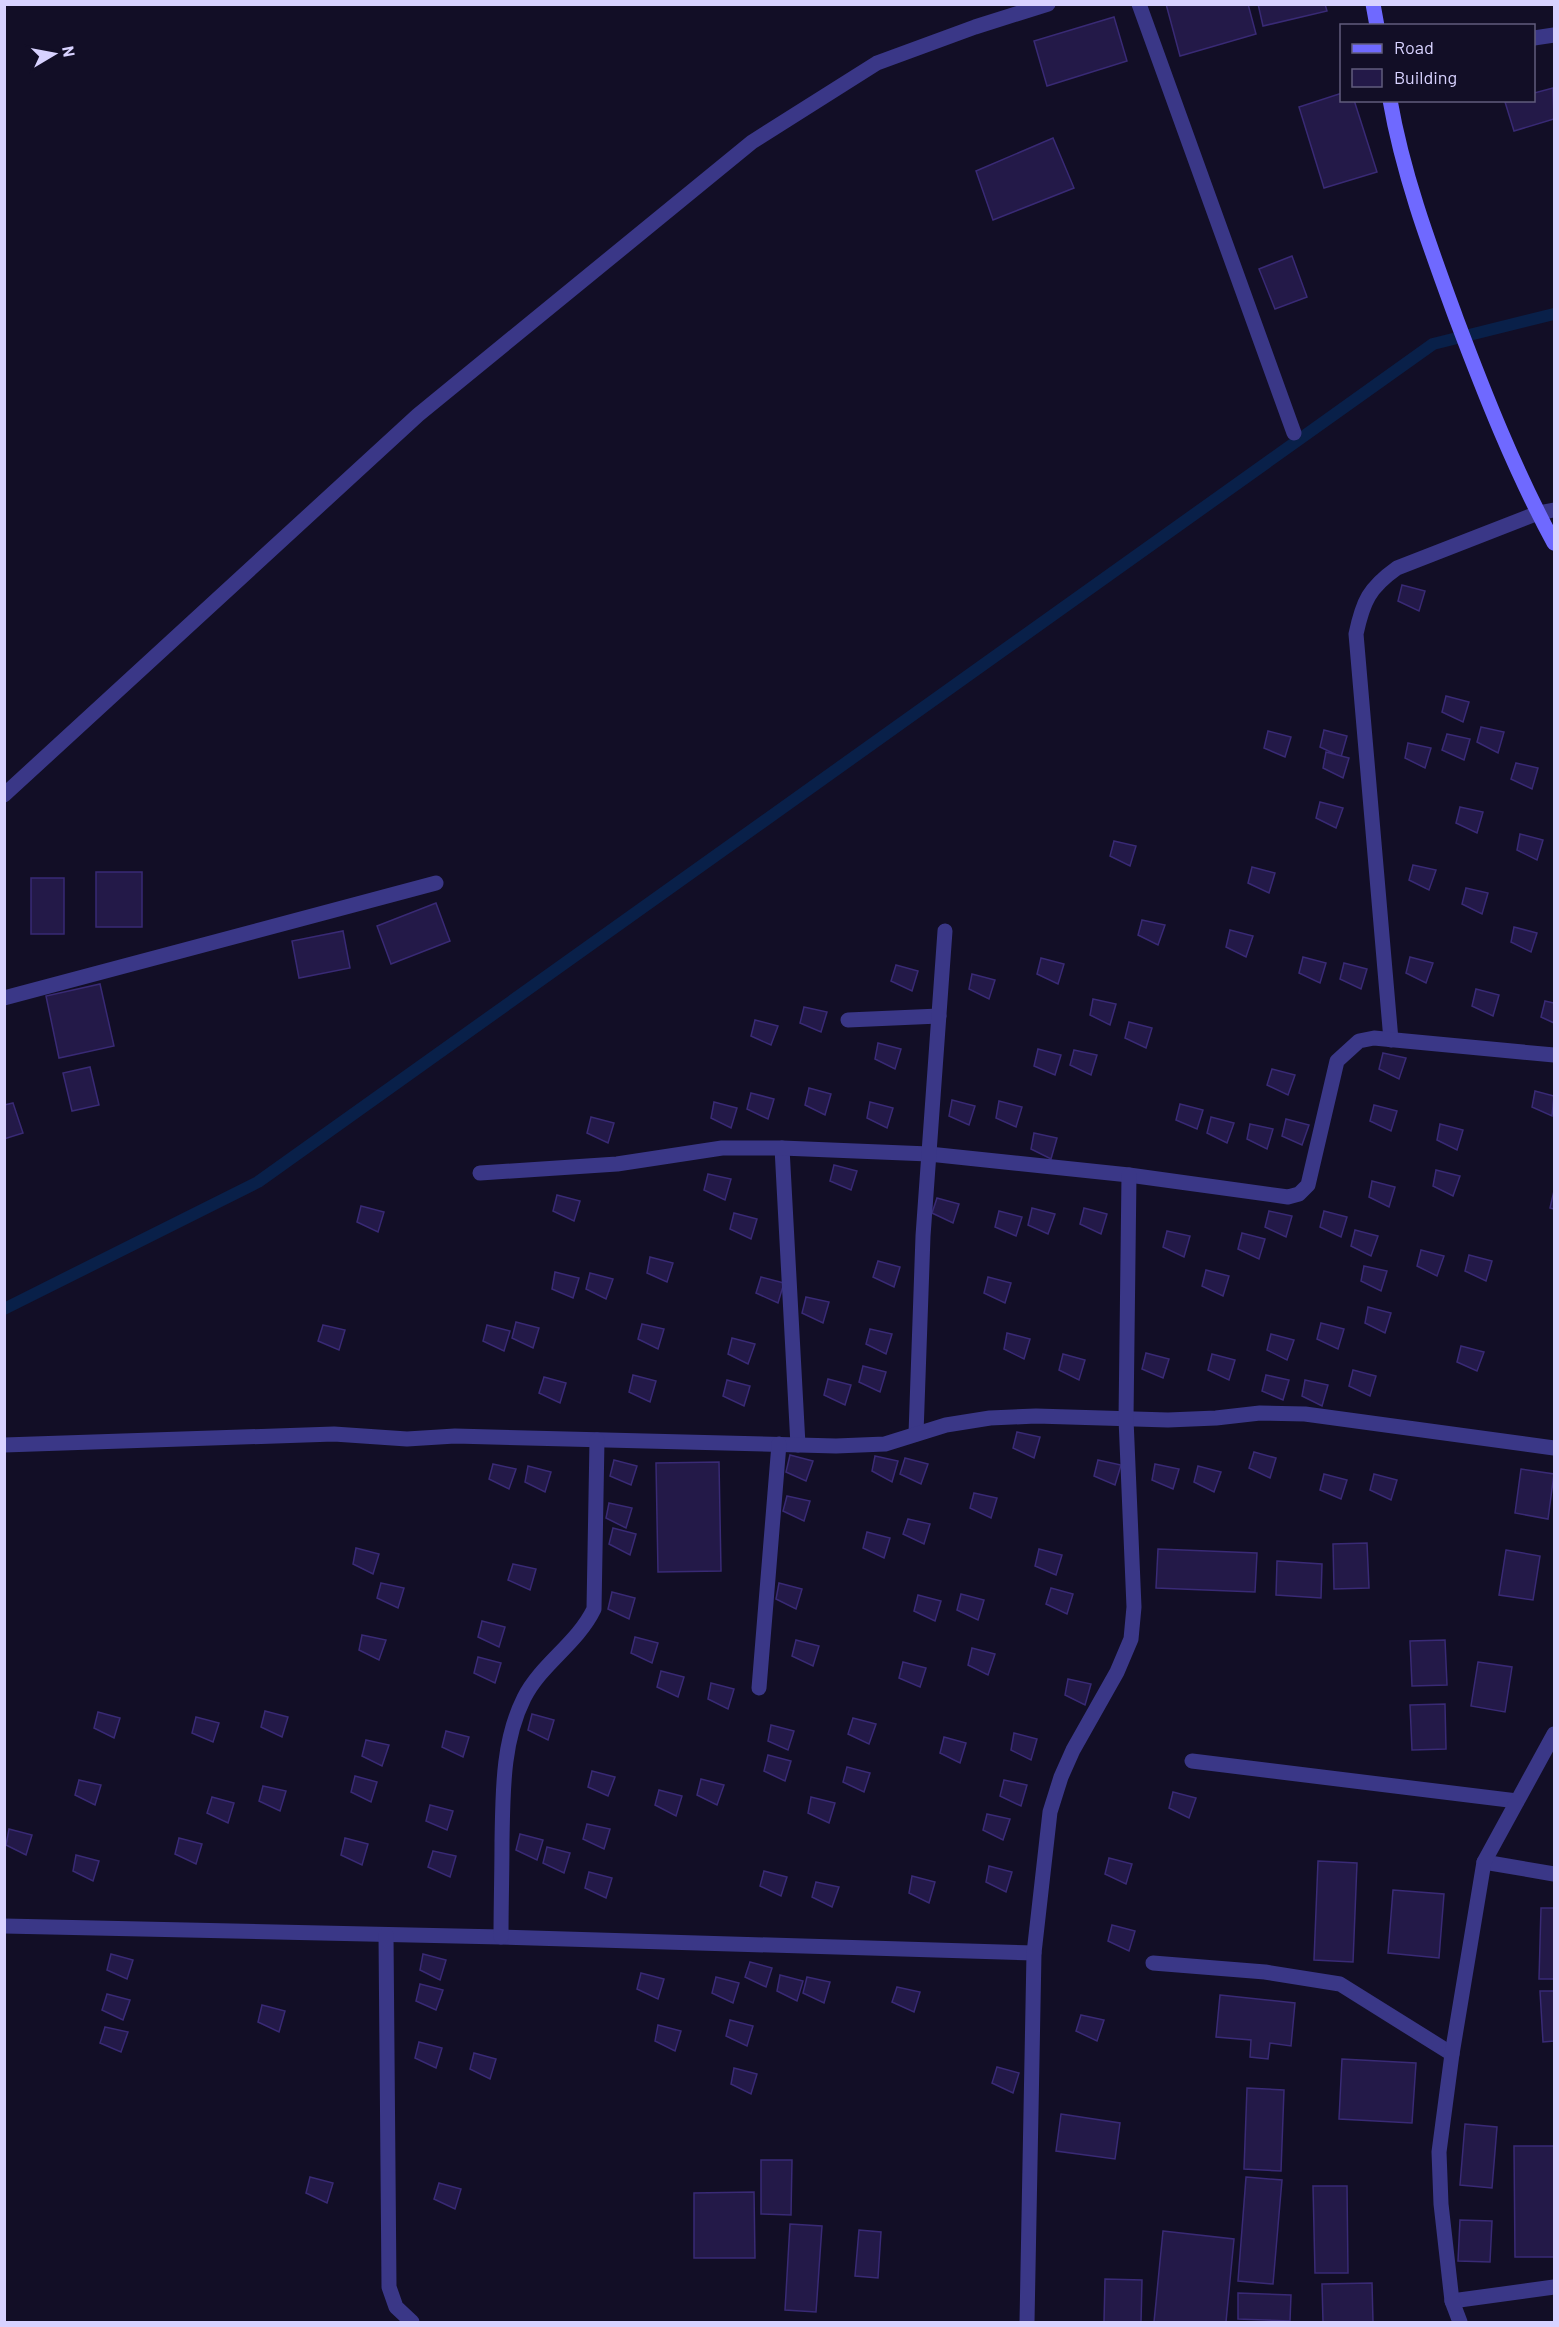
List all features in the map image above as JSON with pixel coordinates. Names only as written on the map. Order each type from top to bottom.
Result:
[{"type":"street","points":[[4,795],[418,415],[752,142],[877,63],[975,27],[1048,4]]},
{"type":"street","points":[[1139,4],[1294,434]]},
{"type":"street","points":[[1373,4],[1377,24]]},
{"type":"street","points":[[1535,38],[1554,35]]},
{"type":"street","points":[[1390,102],[1406,171],[1436,267],[1521,479],[1554,543]]},
{"type":"street","points":[[1391,1040],[1356,634],[1362,609],[1369,592],[1379,581],[1397,568],[1539,513],[1554,510]]},
{"type":"street","points":[[4,998],[436,883]]},
{"type":"street","points":[[916,1434],[923,1236],[945,931]]},
{"type":"street","points":[[848,1020],[939,1016]]},
{"type":"street","points":[[480,1173],[617,1164],[722,1149],[782,1148],[929,1154],[1129,1175],[1288,1197],[1299,1194],[1308,1185],[1337,1061],[1359,1041],[1374,1038],[1554,1055]]},
{"type":"street","points":[[782,1148],[798,1445]]},
{"type":"street","points":[[1027,2322],[1034,1953],[1053,1803],[1073,1750],[1117,1672],[1131,1639],[1134,1607],[1126,1419],[1129,1175]]},
{"type":"street","points":[[4,1445],[334,1434],[407,1439],[455,1436],[836,1446],[885,1444],[946,1425],[990,1418],[1036,1416],[1168,1420],[1260,1413],[1305,1414],[1554,1448]]},
{"type":"street","points":[[501,1937],[503,1782],[508,1747],[524,1698],[546,1668],[586,1626],[594,1609],[597,1440]]},
{"type":"street","points":[[759,1688],[779,1444]]},
{"type":"street","points":[[1460,2322],[1452,2301],[1441,2204],[1439,2152],[1452,2054],[1484,1862],[1554,1734]]},
{"type":"street","points":[[1192,1761],[1517,1801]]},
{"type":"street","points":[[1484,1862],[1554,1874]]},
{"type":"street","points":[[4,1926],[501,1937],[1034,1953]]},
{"type":"street","points":[[386,1935],[389,2287],[396,2307],[412,2322]]},
{"type":"street","points":[[1153,1963],[1266,1972],[1340,1984],[1452,2054]]},
{"type":"street","points":[[1452,2301],[1554,2287]]},
{"type":"building","points":[[1166,4],[1248,4],[1256,34],[1180,56]]},
{"type":"building","points":[[1258,4],[1325,4],[1327,11],[1263,26]]},
{"type":"building","points":[[1114,17],[1127,61],[1047,86],[1034,41]]},
{"type":"building","points":[[1553,88],[1554,119],[1514,131],[1505,102],[1535,102],[1535,93]]},
{"type":"building","points":[[1340,94],[1340,102],[1355,102],[1377,172],[1324,188],[1299,107]]},
{"type":"building","points":[[1053,138],[1074,188],[993,220],[976,171]]},
{"type":"building","points":[[1292,256],[1307,297],[1275,309],[1259,269]]},
{"type":"building","points":[[1402,585],[1425,591],[1419,611],[1398,601]]},
{"type":"building","points":[[1446,696],[1469,702],[1463,722],[1442,712]]},
{"type":"building","points":[[1481,727],[1504,732],[1498,753],[1477,742]]},
{"type":"building","points":[[1324,730],[1347,736],[1341,757],[1320,747]]},
{"type":"building","points":[[1268,731],[1291,737],[1285,757],[1264,748]]},
{"type":"building","points":[[1447,734],[1470,739],[1464,760],[1442,750]]},
{"type":"building","points":[[1408,743],[1431,748],[1425,768],[1405,758]]},
{"type":"building","points":[[1326,752],[1349,758],[1343,778],[1323,768]]},
{"type":"building","points":[[1516,763],[1538,768],[1532,789],[1511,779]]},
{"type":"building","points":[[1320,802],[1343,808],[1336,828],[1316,818]]},
{"type":"building","points":[[1460,807],[1483,812],[1477,833],[1456,823]]},
{"type":"building","points":[[1520,834],[1543,840],[1537,860],[1517,850]]},
{"type":"building","points":[[1114,841],[1136,846],[1130,866],[1110,856]]},
{"type":"building","points":[[1413,865],[1436,870],[1429,890],[1409,880]]},
{"type":"building","points":[[1252,867],[1275,873],[1269,893],[1248,883]]},
{"type":"building","points":[[96,872],[142,872],[142,927],[96,927]]},
{"type":"building","points":[[31,878],[64,878],[64,934],[31,934]]},
{"type":"building","points":[[1466,888],[1488,893],[1482,914],[1462,904]]},
{"type":"building","points":[[436,903],[450,941],[391,964],[377,926]]},
{"type":"building","points":[[1142,920],[1165,925],[1158,945],[1138,935]]},
{"type":"building","points":[[1514,927],[1537,933],[1531,952],[1511,942]]},
{"type":"building","points":[[1230,930],[1253,936],[1246,957],[1226,947]]},
{"type":"building","points":[[343,931],[350,968],[299,978],[292,941]]},
{"type":"building","points":[[1303,957],[1326,963],[1320,983],[1299,973]]},
{"type":"building","points":[[1410,957],[1433,963],[1426,983],[1406,973]]},
{"type":"building","points":[[1041,958],[1064,964],[1058,984],[1037,974]]},
{"type":"building","points":[[1344,963],[1367,969],[1361,989],[1340,979]]},
{"type":"building","points":[[896,965],[918,971],[912,991],[891,981]]},
{"type":"building","points":[[972,974],[995,980],[989,999],[969,989]]},
{"type":"building","points":[[100,984],[114,1046],[59,1058],[46,996]]},
{"type":"building","points":[[1476,989],[1499,995],[1493,1016],[1472,1006]]},
{"type":"building","points":[[1093,999],[1116,1004],[1110,1025],[1090,1015]]},
{"type":"building","points":[[1545,1001],[1554,1003],[1554,1023],[1541,1017]]},
{"type":"building","points":[[804,1007],[827,1012],[821,1032],[800,1023]]},
{"type":"building","points":[[755,1020],[778,1026],[771,1045],[751,1036]]},
{"type":"building","points":[[1129,1022],[1152,1028],[1146,1048],[1125,1038]]},
{"type":"building","points":[[878,1043],[901,1049],[895,1069],[875,1059]]},
{"type":"building","points":[[1038,1049],[1061,1055],[1055,1075],[1034,1066]]},
{"type":"building","points":[[1074,1050],[1097,1055],[1091,1075],[1070,1065]]},
{"type":"building","points":[[1383,1053],[1406,1058],[1399,1079],[1379,1069]]},
{"type":"building","points":[[90,1067],[99,1105],[72,1111],[63,1073]]},
{"type":"building","points":[[1272,1069],[1295,1075],[1288,1095],[1267,1085]]},
{"type":"building","points":[[809,1088],[831,1094],[825,1115],[805,1105]]},
{"type":"building","points":[[1535,1091],[1554,1096],[1552,1116],[1532,1107]]},
{"type":"building","points":[[751,1093],[774,1099],[768,1119],[747,1109]]},
{"type":"building","points":[[952,1100],[975,1106],[969,1125],[949,1116]]},
{"type":"building","points":[[999,1101],[1022,1107],[1016,1127],[996,1118]]},
{"type":"building","points":[[714,1102],[737,1108],[731,1128],[711,1118]]},
{"type":"building","points":[[870,1102],[893,1108],[887,1128],[867,1118]]},
{"type":"building","points":[[13,1103],[23,1133],[4,1139],[4,1105]]},
{"type":"building","points":[[1180,1104],[1203,1110],[1197,1129],[1176,1120]]},
{"type":"building","points":[[1374,1105],[1397,1111],[1391,1131],[1370,1121]]},
{"type":"building","points":[[591,1117],[614,1123],[608,1143],[587,1133]]},
{"type":"building","points":[[1211,1117],[1234,1123],[1227,1143],[1207,1133]]},
{"type":"building","points":[[1286,1119],[1309,1125],[1302,1145],[1282,1136]]},
{"type":"building","points":[[1250,1124],[1273,1129],[1267,1149],[1247,1139]]},
{"type":"building","points":[[1440,1124],[1463,1130],[1457,1150],[1437,1140]]},
{"type":"building","points":[[1034,1133],[1057,1138],[1051,1159],[1031,1149]]},
{"type":"building","points":[[834,1165],[857,1171],[851,1190],[830,1181]]},
{"type":"building","points":[[1436,1170],[1460,1176],[1453,1196],[1433,1186]]},
{"type":"building","points":[[708,1174],[731,1179],[725,1200],[704,1190]]},
{"type":"building","points":[[1372,1181],[1395,1187],[1389,1207],[1369,1197]]},
{"type":"building","points":[[1554,1191],[1554,1209],[1550,1208]]},
{"type":"building","points":[[557,1195],[580,1201],[574,1221],[553,1211]]},
{"type":"building","points":[[937,1198],[959,1204],[953,1223],[932,1213]]},
{"type":"building","points":[[361,1206],[384,1212],[378,1232],[357,1222]]},
{"type":"building","points":[[1032,1208],[1055,1214],[1048,1234],[1028,1225]]},
{"type":"building","points":[[1084,1208],[1107,1214],[1101,1234],[1080,1224]]},
{"type":"building","points":[[999,1211],[1022,1217],[1016,1236],[995,1227]]},
{"type":"building","points":[[1269,1211],[1292,1216],[1286,1237],[1265,1227]]},
{"type":"building","points":[[1324,1211],[1347,1217],[1341,1237],[1320,1227]]},
{"type":"building","points":[[734,1213],[757,1219],[751,1239],[730,1229]]},
{"type":"building","points":[[1355,1230],[1378,1236],[1371,1256],[1351,1246]]},
{"type":"building","points":[[1167,1231],[1190,1236],[1184,1257],[1163,1247]]},
{"type":"building","points":[[1242,1233],[1265,1239],[1259,1259],[1238,1249]]},
{"type":"building","points":[[1421,1250],[1444,1256],[1437,1276],[1417,1266]]},
{"type":"building","points":[[1469,1255],[1492,1261],[1486,1281],[1465,1271]]},
{"type":"building","points":[[650,1257],[673,1263],[667,1282],[647,1273]]},
{"type":"building","points":[[878,1261],[900,1267],[894,1287],[873,1277]]},
{"type":"building","points":[[1364,1266],[1387,1271],[1381,1291],[1361,1281]]},
{"type":"building","points":[[1206,1270],[1229,1276],[1223,1296],[1202,1286]]},
{"type":"building","points":[[555,1272],[579,1278],[573,1298],[552,1289]]},
{"type":"building","points":[[590,1273],[613,1279],[606,1299],[586,1289]]},
{"type":"building","points":[[761,1277],[784,1283],[778,1303],[756,1293]]},
{"type":"building","points":[[988,1277],[1011,1283],[1005,1303],[984,1293]]},
{"type":"building","points":[[806,1297],[829,1302],[823,1323],[802,1313]]},
{"type":"building","points":[[1368,1307],[1391,1313],[1385,1333],[1365,1323]]},
{"type":"building","points":[[516,1322],[539,1328],[533,1348],[512,1338]]},
{"type":"building","points":[[1321,1323],[1344,1329],[1338,1349],[1317,1339]]},
{"type":"building","points":[[642,1324],[664,1329],[658,1349],[638,1339]]},
{"type":"building","points":[[323,1325],[345,1330],[339,1350],[318,1341]]},
{"type":"building","points":[[487,1325],[510,1331],[504,1351],[483,1341]]},
{"type":"building","points":[[870,1329],[892,1334],[886,1354],[866,1344]]},
{"type":"building","points":[[1007,1333],[1030,1339],[1024,1359],[1004,1349]]},
{"type":"building","points":[[1271,1334],[1294,1340],[1287,1360],[1267,1350]]},
{"type":"building","points":[[732,1338],[755,1344],[748,1364],[728,1354]]},
{"type":"building","points":[[1461,1346],[1484,1352],[1477,1371],[1457,1362]]},
{"type":"building","points":[[1146,1353],[1169,1359],[1163,1378],[1142,1369]]},
{"type":"building","points":[[1063,1354],[1085,1360],[1079,1380],[1059,1370]]},
{"type":"building","points":[[1212,1354],[1235,1360],[1229,1380],[1208,1370]]},
{"type":"building","points":[[863,1366],[886,1372],[880,1392],[859,1382]]},
{"type":"building","points":[[1353,1370],[1376,1376],[1370,1396],[1349,1386]]},
{"type":"building","points":[[633,1375],[656,1381],[650,1402],[629,1392]]},
{"type":"building","points":[[1266,1375],[1289,1380],[1283,1400],[1262,1391]]},
{"type":"building","points":[[544,1377],[566,1383],[560,1403],[539,1393]]},
{"type":"building","points":[[828,1379],[851,1385],[845,1405],[824,1395]]},
{"type":"building","points":[[727,1380],[750,1386],[744,1406],[723,1396]]},
{"type":"building","points":[[1305,1380],[1328,1385],[1322,1406],[1302,1396]]},
{"type":"building","points":[[1017,1432],[1040,1437],[1034,1458],[1013,1448]]},
{"type":"building","points":[[1254,1452],[1276,1458],[1270,1478],[1249,1468]]},
{"type":"building","points":[[790,1455],[813,1461],[806,1481],[786,1472]]},
{"type":"building","points":[[875,1456],[898,1461],[892,1482],[872,1471]]},
{"type":"building","points":[[905,1458],[928,1464],[921,1484],[900,1474]]},
{"type":"building","points":[[614,1460],[637,1466],[631,1485],[610,1476]]},
{"type":"building","points":[[1098,1460],[1121,1465],[1115,1485],[1094,1476]]},
{"type":"building","points":[[719,1462],[721,1571],[658,1572],[656,1463]]},
{"type":"building","points":[[493,1464],[516,1469],[509,1489],[489,1479]]},
{"type":"building","points":[[1155,1464],[1179,1469],[1173,1489],[1152,1480]]},
{"type":"building","points":[[528,1466],[551,1472],[545,1492],[525,1482]]},
{"type":"building","points":[[1198,1466],[1221,1472],[1214,1492],[1194,1482]]},
{"type":"building","points":[[1521,1469],[1554,1474],[1548,1519],[1515,1513]]},
{"type":"building","points":[[1324,1474],[1347,1480],[1341,1499],[1320,1490]]},
{"type":"building","points":[[1374,1474],[1397,1480],[1391,1500],[1370,1490]]},
{"type":"building","points":[[974,1493],[997,1498],[991,1518],[970,1508]]},
{"type":"building","points":[[787,1496],[810,1501],[804,1521],[783,1511]]},
{"type":"building","points":[[609,1503],[632,1508],[626,1528],[606,1518]]},
{"type":"building","points":[[908,1519],[930,1524],[924,1544],[903,1534]]},
{"type":"building","points":[[613,1528],[636,1534],[630,1555],[609,1544]]},
{"type":"building","points":[[867,1532],[890,1538],[884,1558],[863,1548]]},
{"type":"building","points":[[1367,1543],[1369,1588],[1334,1589],[1333,1544]]},
{"type":"building","points":[[356,1548],[379,1554],[373,1574],[353,1564]]},
{"type":"building","points":[[1039,1549],[1062,1555],[1056,1575],[1035,1566]]},
{"type":"building","points":[[1158,1549],[1257,1553],[1255,1592],[1156,1588]]},
{"type":"building","points":[[1506,1550],[1540,1556],[1533,1600],[1499,1595]]},
{"type":"building","points":[[1277,1561],[1322,1564],[1321,1598],[1276,1595]]},
{"type":"building","points":[[513,1564],[536,1569],[530,1590],[508,1580]]},
{"type":"building","points":[[381,1583],[404,1588],[398,1608],[377,1598]]},
{"type":"building","points":[[779,1583],[802,1589],[796,1609],[776,1599]]},
{"type":"building","points":[[1051,1588],[1073,1594],[1067,1614],[1046,1604]]},
{"type":"building","points":[[612,1592],[635,1598],[629,1619],[608,1609]]},
{"type":"building","points":[[961,1594],[984,1600],[978,1620],[957,1610]]},
{"type":"building","points":[[918,1595],[941,1601],[935,1621],[914,1611]]},
{"type":"building","points":[[482,1621],[505,1627],[499,1647],[478,1637]]},
{"type":"building","points":[[362,1635],[386,1640],[379,1660],[359,1650]]},
{"type":"building","points":[[635,1637],[658,1643],[652,1663],[631,1653]]},
{"type":"building","points":[[796,1640],[819,1646],[813,1666],[792,1656]]},
{"type":"building","points":[[1445,1640],[1447,1685],[1412,1686],[1410,1641]]},
{"type":"building","points":[[972,1648],[995,1654],[988,1675],[968,1665]]},
{"type":"building","points":[[478,1657],[501,1663],[495,1683],[474,1673]]},
{"type":"building","points":[[903,1662],[926,1668],[920,1687],[899,1678]]},
{"type":"building","points":[[1478,1662],[1512,1667],[1505,1712],[1471,1706]]},
{"type":"building","points":[[661,1671],[684,1677],[678,1697],[657,1687]]},
{"type":"building","points":[[1068,1679],[1091,1684],[1085,1705],[1065,1695]]},
{"type":"building","points":[[711,1683],[734,1689],[728,1709],[708,1699]]},
{"type":"building","points":[[1445,1704],[1446,1749],[1412,1750],[1410,1705]]},
{"type":"building","points":[[265,1711],[288,1717],[282,1737],[261,1727]]},
{"type":"building","points":[[98,1712],[120,1718],[114,1738],[94,1728]]},
{"type":"building","points":[[532,1714],[554,1720],[548,1740],[528,1730]]},
{"type":"building","points":[[196,1717],[219,1723],[213,1742],[192,1733]]},
{"type":"building","points":[[853,1718],[876,1724],[869,1744],[848,1734]]},
{"type":"building","points":[[771,1725],[794,1731],[788,1750],[768,1741]]},
{"type":"building","points":[[446,1731],[469,1737],[463,1757],[442,1747]]},
{"type":"building","points":[[1014,1733],[1037,1739],[1031,1760],[1011,1750]]},
{"type":"building","points":[[944,1737],[966,1743],[960,1763],[940,1753]]},
{"type":"building","points":[[366,1740],[389,1745],[382,1766],[362,1756]]},
{"type":"building","points":[[768,1755],[791,1761],[785,1781],[764,1771]]},
{"type":"building","points":[[847,1767],[870,1773],[864,1792],[843,1782]]},
{"type":"building","points":[[592,1771],[615,1777],[608,1796],[588,1787]]},
{"type":"building","points":[[355,1776],[377,1782],[371,1802],[351,1792]]},
{"type":"building","points":[[701,1779],[724,1785],[717,1805],[697,1795]]},
{"type":"building","points":[[79,1780],[101,1785],[95,1805],[75,1795]]},
{"type":"building","points":[[1004,1780],[1027,1785],[1021,1806],[1000,1796]]},
{"type":"building","points":[[263,1786],[286,1791],[280,1811],[259,1801]]},
{"type":"building","points":[[659,1790],[682,1796],[676,1816],[655,1805]]},
{"type":"building","points":[[1173,1792],[1196,1798],[1189,1818],[1169,1808]]},
{"type":"building","points":[[212,1797],[234,1803],[228,1823],[207,1813]]},
{"type":"building","points":[[811,1797],[835,1803],[829,1823],[808,1813]]},
{"type":"building","points":[[430,1805],[453,1811],[447,1830],[426,1821]]},
{"type":"building","points":[[987,1814],[1010,1819],[1003,1840],[983,1830]]},
{"type":"building","points":[[587,1824],[610,1829],[604,1849],[583,1839]]},
{"type":"building","points":[[9,1829],[32,1835],[26,1855],[6,1845]]},
{"type":"building","points":[[520,1834],[543,1840],[537,1860],[516,1850]]},
{"type":"building","points":[[179,1838],[202,1844],[196,1864],[175,1854]]},
{"type":"building","points":[[345,1838],[368,1844],[362,1865],[341,1855]]},
{"type":"building","points":[[547,1847],[570,1853],[564,1873],[543,1863]]},
{"type":"building","points":[[433,1851],[456,1856],[450,1877],[428,1867]]},
{"type":"building","points":[[76,1855],[99,1861],[93,1881],[73,1871]]},
{"type":"building","points":[[1109,1858],[1132,1864],[1126,1884],[1105,1874]]},
{"type":"building","points":[[1318,1861],[1357,1863],[1353,1962],[1314,1960]]},
{"type":"building","points":[[989,1866],[1012,1872],[1006,1892],[986,1882]]},
{"type":"building","points":[[764,1871],[787,1877],[781,1896],[760,1886]]},
{"type":"building","points":[[589,1872],[612,1878],[606,1898],[585,1888]]},
{"type":"building","points":[[912,1876],[935,1882],[929,1903],[909,1893]]},
{"type":"building","points":[[816,1882],[839,1887],[832,1907],[812,1897]]},
{"type":"building","points":[[1393,1890],[1444,1894],[1439,1958],[1388,1953]]},
{"type":"building","points":[[1541,1908],[1554,1908],[1554,1979],[1539,1979]]},
{"type":"building","points":[[1112,1925],[1135,1931],[1129,1951],[1108,1941]]},
{"type":"building","points":[[111,1954],[133,1960],[127,1979],[107,1970]]},
{"type":"building","points":[[423,1954],[446,1960],[440,1980],[420,1970]]},
{"type":"building","points":[[750,1962],[772,1968],[766,1987],[745,1977]]},
{"type":"building","points":[[641,1973],[664,1979],[658,1999],[637,1989]]},
{"type":"building","points":[[780,1975],[803,1981],[797,2001],[777,1991]]},
{"type":"building","points":[[716,1977],[739,1983],[733,2003],[712,1993]]},
{"type":"building","points":[[807,1977],[830,1982],[824,2003],[803,1993]]},
{"type":"building","points":[[420,1984],[443,1990],[436,2010],[416,2001]]},
{"type":"building","points":[[897,1987],[920,1992],[914,2012],[892,2002]]},
{"type":"building","points":[[1540,1991],[1554,1991],[1554,2041],[1543,2042]]},
{"type":"building","points":[[107,1994],[130,2000],[123,2020],[102,2010]]},
{"type":"building","points":[[1220,1995],[1295,2003],[1291,2046],[1270,2043],[1268,2059],[1250,2057],[1251,2040],[1216,2037]]},
{"type":"building","points":[[262,2005],[285,2011],[279,2032],[258,2022]]},
{"type":"building","points":[[1081,2015],[1104,2020],[1097,2041],[1076,2031]]},
{"type":"building","points":[[730,2020],[753,2026],[747,2046],[726,2036]]},
{"type":"building","points":[[658,2025],[681,2031],[675,2051],[655,2041]]},
{"type":"building","points":[[105,2027],[128,2032],[121,2052],[100,2043]]},
{"type":"building","points":[[419,2042],[442,2048],[436,2068],[415,2058]]},
{"type":"building","points":[[474,2053],[496,2059],[490,2079],[470,2069]]},
{"type":"building","points":[[1342,2059],[1416,2063],[1412,2123],[1339,2119]]},
{"type":"building","points":[[997,2067],[1019,2073],[1013,2093],[992,2083]]},
{"type":"building","points":[[734,2068],[757,2074],[751,2094],[731,2084]]},
{"type":"building","points":[[1247,2088],[1284,2090],[1281,2171],[1244,2169]]},
{"type":"building","points":[[1061,2114],[1120,2123],[1115,2159],[1056,2151]]},
{"type":"building","points":[[1465,2124],[1497,2127],[1492,2188],[1460,2185]]},
{"type":"building","points":[[1514,2146],[1554,2146],[1554,2257],[1515,2257]]},
{"type":"building","points":[[761,2160],[792,2160],[791,2215],[761,2214]]},
{"type":"building","points":[[310,2177],[333,2183],[327,2203],[306,2193]]},
{"type":"building","points":[[1246,2177],[1282,2180],[1273,2284],[1238,2281]]},
{"type":"building","points":[[439,2183],[461,2189],[455,2209],[434,2199]]},
{"type":"building","points":[[1313,2186],[1347,2186],[1348,2273],[1315,2273]]},
{"type":"building","points":[[754,2192],[755,2258],[694,2258],[694,2193]]},
{"type":"building","points":[[1460,2220],[1492,2221],[1490,2262],[1458,2261]]},
{"type":"building","points":[[790,2224],[822,2226],[816,2312],[785,2310]]},
{"type":"building","points":[[859,2230],[881,2232],[878,2278],[855,2276]]},
{"type":"building","points":[[1163,2231],[1234,2239],[1226,2322],[1154,2322]]},
{"type":"building","points":[[1105,2279],[1142,2280],[1141,2322],[1104,2322]]},
{"type":"building","points":[[1372,2283],[1373,2322],[1323,2322],[1322,2284]]},
{"type":"building","points":[[1238,2293],[1291,2295],[1290,2321],[1238,2319]]},
{"type":"waterway","points":[[4,1309],[258,1182],[1433,344],[1554,314]]}]
